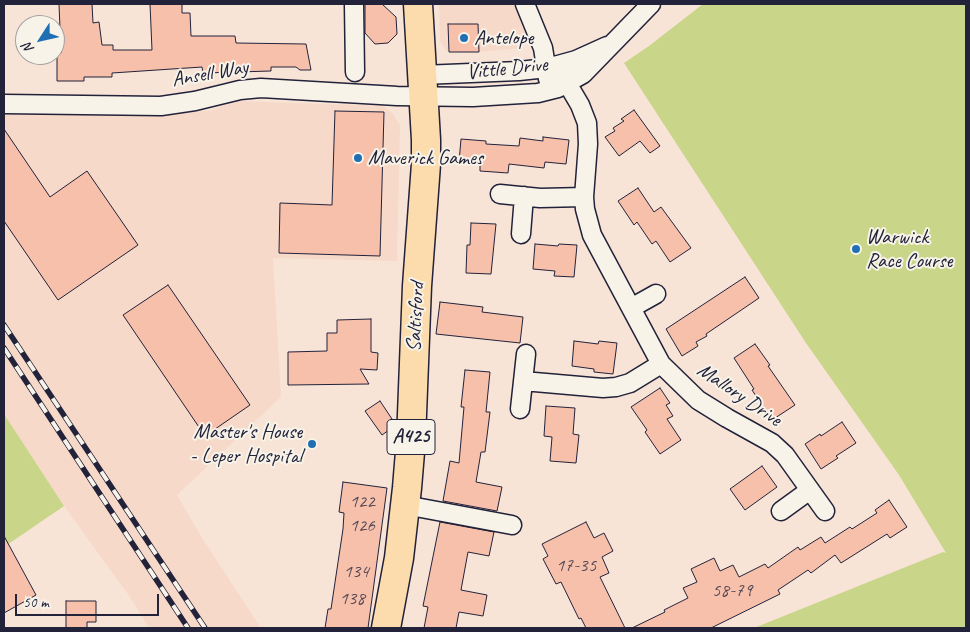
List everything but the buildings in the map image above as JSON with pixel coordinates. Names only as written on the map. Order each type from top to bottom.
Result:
[{"type":"main road","name":"Saltisford","points":[[386,628],[399,558],[411,440],[417,286],[427,150],[418,4]]},
{"type":"street","points":[[354,4],[355,72]]},
{"type":"street","points":[[525,4],[552,67],[550,90]]},
{"type":"street","name":"Vittle Drive","points":[[423,86],[473,97],[538,93],[567,84],[587,71],[651,4]]},
{"type":"street","name":"Vittle Drive","points":[[423,86],[552,67],[610,45]]},
{"type":"street","name":"Mallory Drive","points":[[552,67],[567,84],[580,105],[587,123],[588,144],[584,209],[592,235],[661,364],[698,400],[772,443],[785,455],[825,511]]},
{"type":"street","name":"Ansell Way","points":[[4,104],[161,106],[194,101],[240,90],[261,88],[384,96],[423,86]]},
{"type":"street","points":[[500,194],[584,197]]},
{"type":"street","points":[[521,234],[524,196]]},
{"type":"street","points":[[631,308],[656,294]]},
{"type":"street","points":[[520,409],[526,354]]},
{"type":"street","points":[[523,381],[602,388],[616,387],[630,383],[661,364]]},
{"type":"street","points":[[781,511],[810,490]]},
{"type":"street","points":[[405,505],[512,525]]},
{"type":"shaded area","points":[[439,4],[514,4],[527,29],[523,46],[520,48],[479,52],[446,51],[440,41]]},
{"type":"shaded area","points":[[237,101],[384,106],[392,113],[400,125],[397,261],[273,258],[281,397],[177,495],[202,538],[261,628],[149,628],[130,597],[64,506],[4,414],[4,114],[209,111]]},
{"type":"green space","name":"Warwick Race Course","points":[[703,4],[966,4],[966,628],[754,628],[943,552],[946,553],[899,475],[806,343],[624,63]]},
{"type":"green space","points":[[4,414],[64,506],[4,547]]},
{"type":"railway","points":[[4,325],[205,628]]},
{"type":"railway","points":[[4,348],[188,628]]},
{"type":"place","name":"Antelope","points":[[464,38]]},
{"type":"place","name":"Maverick Games","points":[[358,158]]},
{"type":"place","name":"Warwick Race Course","points":[[856,249]]},
{"type":"place","name":"Master's House - Leper Hospital","points":[[312,444]]}]
